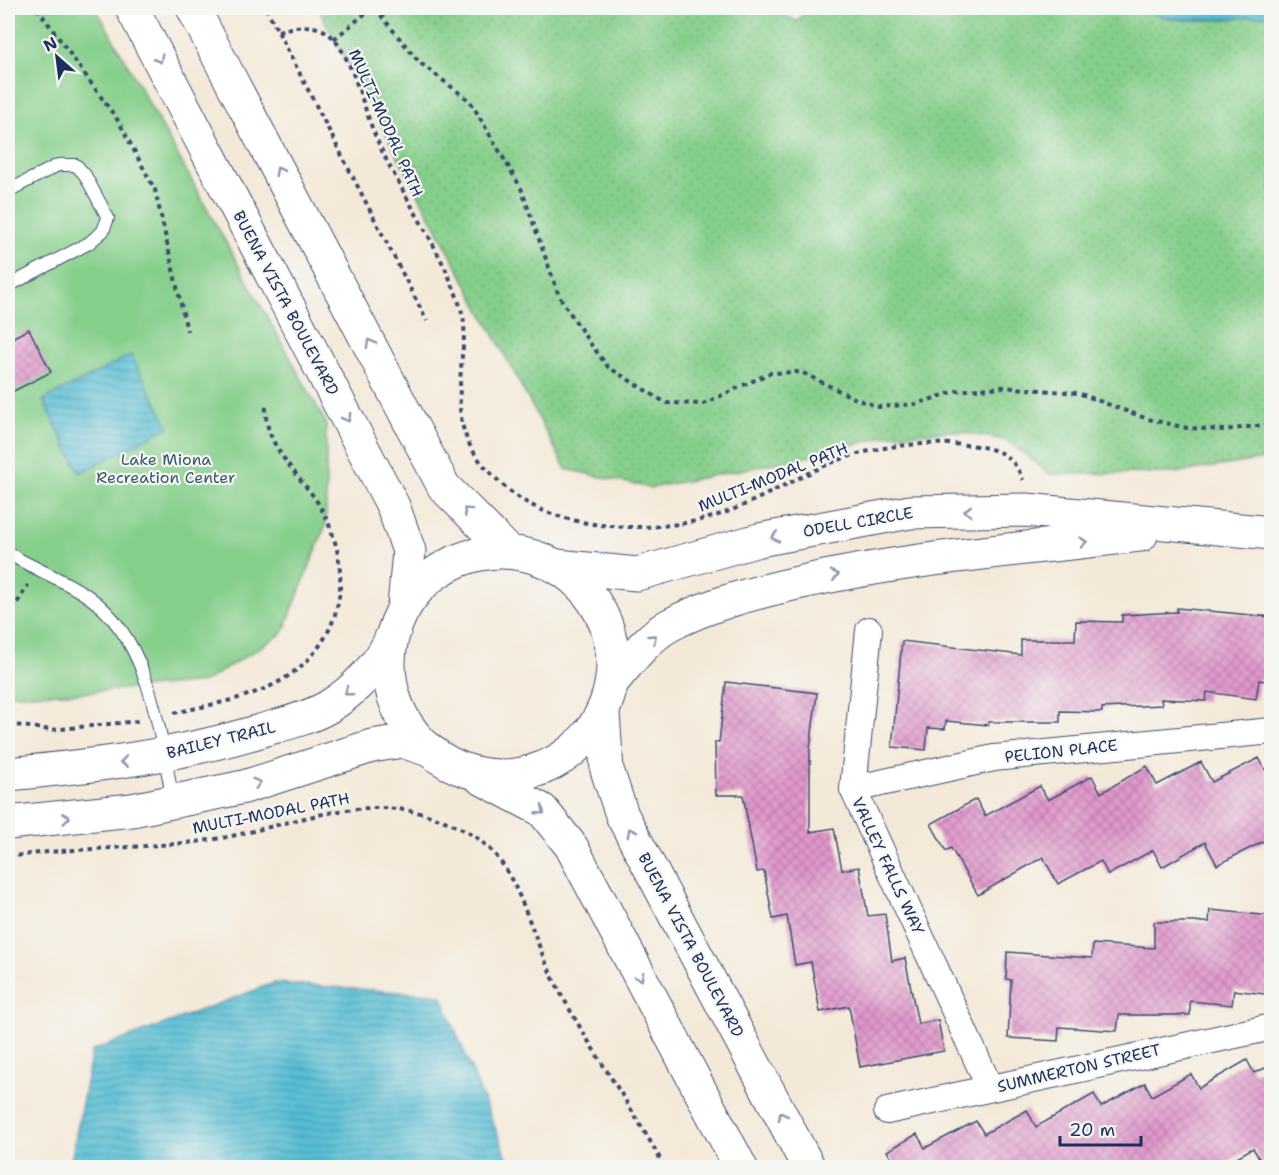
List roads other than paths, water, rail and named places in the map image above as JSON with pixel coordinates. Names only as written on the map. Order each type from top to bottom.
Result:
[{"type":"main road","name":"BUENA VISTA BOULEVARD","points":[[132,8],[393,506],[409,551],[399,618],[388,661],[392,694],[405,724],[426,749],[447,764],[542,810],[571,846],[741,1167]]},
{"type":"main road","points":[[193,8],[444,487],[508,552]]},
{"type":"main road","name":"ODELL CIRCLE","points":[[557,566],[637,574],[759,540],[910,512],[1026,510],[1199,528],[1272,533]]},
{"type":"main road","name":"ODELL CIRCLE","points":[[613,681],[639,650],[666,627],[703,610],[772,589],[848,572],[904,564],[1199,528]]},
{"type":"main road","name":"BUENA VISTA BOULEVARD","points":[[399,618],[424,583],[449,565],[478,555],[508,552],[534,556],[557,566],[584,587],[603,615],[613,647],[613,681],[603,714],[580,745],[547,767],[510,777],[471,774]]},
{"type":"main road","name":"BAILEY TRAIL","points":[[8,774],[103,765],[164,755],[220,743],[304,718],[330,706],[357,685],[388,648],[399,618]]},
{"type":"main road","name":"BUENA VISTA BOULEVARD","points":[[603,714],[607,770],[622,815],[809,1167]]},
{"type":"main road","points":[[8,823],[121,811],[244,787],[372,746],[402,741],[426,749]]},
{"type":"street","name":"VALLEY FALLS WAY","points":[[869,630],[853,789],[990,1088]]},
{"type":"street","name":"PELION PLACE","points":[[853,789],[994,758],[1272,731]]},
{"type":"street","name":"SUMMERTON STREET","points":[[887,1111],[1272,1027]]},
{"type":"lane","points":[[8,286],[89,243],[103,231],[108,218],[85,175],[76,165],[58,165],[9,186]]},
{"type":"lane","points":[[8,553],[88,596],[120,626],[143,673],[174,801]]},
{"type":"water","points":[[1141,8],[1271,8],[1271,15],[1188,20],[1171,18]]},
{"type":"water","points":[[131,355],[169,427],[80,473],[43,400]]},
{"type":"water","points":[[274,983],[441,995],[511,1167],[70,1167],[92,1051]]},
{"type":"park label","name":"Lake Miona Recreation Center","points":[[166,468]]}]
